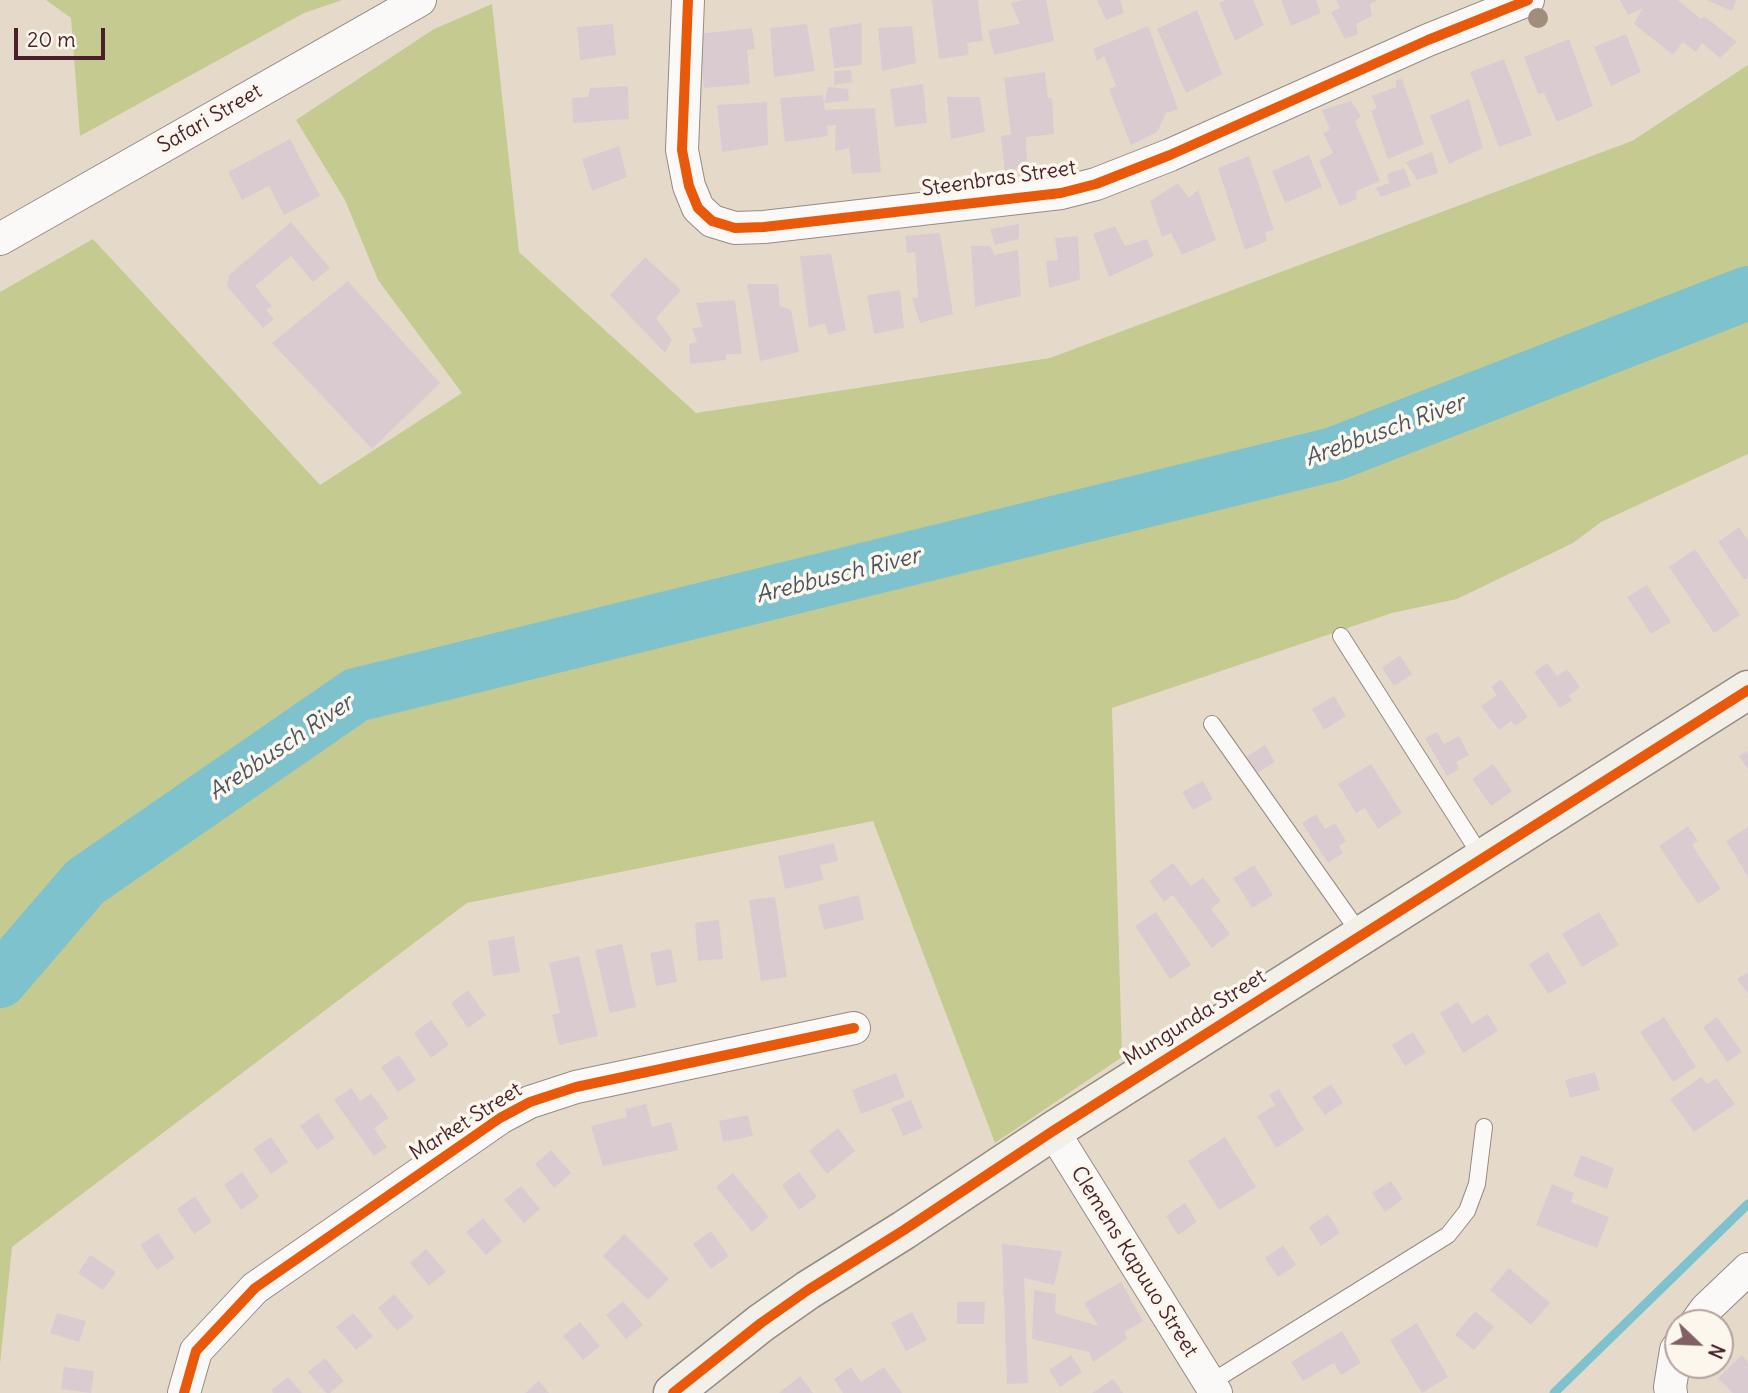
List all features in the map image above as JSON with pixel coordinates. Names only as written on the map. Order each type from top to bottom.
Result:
[{"type":"street","name":"Safari Street","points":[[0,239],[420,0]]},
{"type":"street","name":"Steenbras Street","points":[[688,0],[682,150],[689,186],[698,208],[712,220],[735,229],[1062,193],[1096,184],[1170,155],[1428,40],[1528,0]]},
{"type":"street","name":"Mungunda Street","points":[[673,1393],[761,1323],[808,1290],[1053,1131],[1748,690]]},
{"type":"street","name":"Market Street","points":[[184,1393],[196,1351],[255,1288],[500,1118],[530,1102],[576,1087],[854,1028]]},
{"type":"street","name":"Clemens Kapuuo Street","points":[[1053,1131],[1213,1388]]},
{"type":"street","points":[[1706,1309],[1748,1269]]},
{"type":"lane","points":[[1341,636],[1483,859]]},
{"type":"lane","points":[[1213,724],[1361,936]]},
{"type":"lane","points":[[1213,1388],[1448,1235],[1467,1211],[1477,1184],[1484,1127]]},
{"type":"green space","points":[[46,0],[342,0],[304,13],[80,136],[71,18]]},
{"type":"green space","points":[[492,4],[519,252],[696,413],[1050,358],[1632,141],[1748,65],[1748,291],[1332,452],[356,692],[84,880],[0,978],[0,292],[93,239],[320,485],[462,393],[378,280],[345,200],[296,120],[434,29]]},
{"type":"green space","points":[[1748,293],[1748,454],[1601,522],[1573,543],[1457,599],[1392,613],[1112,708],[1122,1057],[995,1143],[873,821],[467,903],[12,1247],[0,1364],[0,981],[85,882],[356,695],[1334,454]]},
{"type":"building","points":[[932,0],[978,0],[983,41],[967,43],[969,55],[939,59]]},
{"type":"building","points":[[1046,0],[1054,41],[994,55],[988,30],[1020,24],[1011,3]]},
{"type":"building","points":[[1097,0],[1120,0],[1124,13],[1106,20]]},
{"type":"building","points":[[1226,0],[1253,0],[1264,25],[1235,41],[1219,3]]},
{"type":"building","points":[[1281,0],[1316,0],[1321,13],[1291,26]]},
{"type":"building","points":[[1336,0],[1378,0],[1370,4],[1372,16],[1356,24],[1358,34],[1345,39],[1331,12],[1340,8]]},
{"type":"building","points":[[1620,0],[1678,0],[1701,19],[1704,16],[1737,42],[1720,58],[1702,43],[1696,52],[1683,42],[1673,55],[1634,24],[1643,8],[1628,15]]},
{"type":"building","points":[[1706,0],[1736,0],[1732,11]]},
{"type":"building","points":[[1197,10],[1222,74],[1186,93],[1157,29]]},
{"type":"building","points":[[862,23],[862,65],[834,68],[829,28]]},
{"type":"building","points":[[613,24],[616,55],[580,60],[577,27]]},
{"type":"building","points":[[807,24],[815,71],[774,77],[770,28]]},
{"type":"building","points":[[912,26],[916,63],[882,71],[878,28]]},
{"type":"building","points":[[1148,26],[1178,109],[1166,113],[1157,132],[1131,145],[1109,89],[1116,86],[1104,56],[1097,61],[1093,49]]},
{"type":"building","points":[[752,28],[755,49],[747,50],[750,84],[704,88],[699,34]]},
{"type":"building","points":[[1626,34],[1641,72],[1611,86],[1594,47]]},
{"type":"building","points":[[1569,39],[1593,106],[1557,122],[1544,93],[1538,94],[1524,57]]},
{"type":"building","points":[[1504,59],[1532,135],[1499,147],[1470,72]]},
{"type":"building","points":[[851,70],[852,82],[834,85],[834,71]]},
{"type":"building","points":[[1045,72],[1048,98],[1052,98],[1054,134],[1026,137],[1027,167],[1005,173],[1001,136],[1011,134],[1004,78]]},
{"type":"building","points":[[1402,79],[1424,144],[1388,159],[1371,111],[1377,108],[1371,96],[1396,87],[1396,80]]},
{"type":"building","points":[[923,84],[927,123],[895,127],[890,89]]},
{"type":"building","points":[[628,86],[629,119],[573,123],[572,98],[588,97],[590,88]]},
{"type":"building","points":[[828,87],[848,89],[849,101],[824,103]]},
{"type":"building","points":[[823,95],[825,110],[875,108],[881,172],[852,174],[849,148],[835,151],[836,125],[827,126],[828,136],[785,142],[780,98]]},
{"type":"building","points":[[947,97],[980,97],[985,132],[951,139]]},
{"type":"building","points":[[1469,99],[1483,148],[1449,164],[1430,116]]},
{"type":"building","points":[[1351,101],[1361,116],[1355,121],[1380,181],[1356,191],[1357,199],[1340,206],[1319,161],[1333,153],[1323,133],[1330,130],[1322,110]]},
{"type":"building","points":[[767,102],[768,145],[722,152],[717,105]]},
{"type":"building","points":[[290,139],[320,196],[284,215],[269,186],[242,200],[228,172]]},
{"type":"building","points":[[619,146],[627,177],[592,191],[582,159]]},
{"type":"building","points":[[1432,152],[1438,173],[1417,180],[1406,162]]},
{"type":"building","points":[[1309,155],[1322,187],[1285,203],[1272,171]]},
{"type":"building","points":[[1249,156],[1274,230],[1265,232],[1267,241],[1245,250],[1218,168]]},
{"type":"building","points":[[1404,168],[1411,186],[1381,197],[1376,188],[1389,183],[1387,174]]},
{"type":"building","points":[[1178,183],[1189,198],[1198,190],[1216,240],[1182,255],[1171,233],[1162,237],[1150,201]]},
{"type":"building","points":[[291,222],[330,268],[313,282],[291,256],[255,286],[272,306],[266,310],[274,319],[263,328],[227,286],[229,275]]},
{"type":"building","points":[[1019,224],[1019,239],[995,245],[990,229]]},
{"type":"building","points":[[1115,226],[1125,246],[1147,239],[1154,256],[1109,277],[1093,234]]},
{"type":"building","points":[[940,233],[953,314],[920,323],[912,298],[918,298],[915,252],[907,253],[905,236]]},
{"type":"building","points":[[1078,236],[1080,280],[1049,288],[1046,261],[1058,260],[1055,238]]},
{"type":"building","points":[[971,246],[990,246],[994,255],[1018,250],[1021,296],[975,307]]},
{"type":"building","points":[[831,254],[846,330],[828,335],[825,323],[809,328],[800,256]]},
{"type":"building","points":[[645,257],[681,290],[656,318],[672,340],[665,353],[610,295]]},
{"type":"building","points":[[348,281],[440,383],[372,449],[272,343]]},
{"type":"building","points":[[747,284],[778,284],[780,306],[791,310],[799,352],[760,361]]},
{"type":"building","points":[[900,290],[904,328],[874,334],[867,295]]},
{"type":"building","points":[[735,300],[742,354],[726,354],[726,360],[690,364],[689,344],[697,342],[692,328],[702,327],[696,303]]},
{"type":"building","points":[[1739,527],[1748,540],[1748,577],[1744,580],[1718,542]]},
{"type":"building","points":[[1695,549],[1740,615],[1714,633],[1669,567]]},
{"type":"building","points":[[1647,585],[1671,622],[1651,634],[1627,597]]},
{"type":"building","points":[[1400,655],[1412,674],[1394,686],[1382,668]]},
{"type":"building","points":[[1547,663],[1557,676],[1567,669],[1580,687],[1569,696],[1572,700],[1560,708],[1534,672]]},
{"type":"building","points":[[1501,679],[1528,717],[1515,726],[1511,721],[1499,730],[1481,706],[1497,695],[1491,687]]},
{"type":"building","points":[[1334,696],[1346,716],[1324,730],[1312,709]]},
{"type":"building","points":[[1437,732],[1444,744],[1459,736],[1469,755],[1456,762],[1459,769],[1447,776],[1425,738]]},
{"type":"building","points":[[1265,745],[1275,762],[1254,775],[1244,758]]},
{"type":"building","points":[[1748,751],[1748,770],[1739,756]]},
{"type":"building","points":[[1371,764],[1402,813],[1378,829],[1365,808],[1356,813],[1338,784]]},
{"type":"building","points":[[1493,764],[1512,791],[1491,806],[1472,779]]},
{"type":"building","points":[[1203,781],[1213,799],[1193,810],[1182,792]]},
{"type":"building","points":[[1316,814],[1325,829],[1335,823],[1346,841],[1339,846],[1343,853],[1328,863],[1302,823]]},
{"type":"building","points":[[1688,826],[1698,841],[1692,845],[1721,889],[1698,904],[1659,846]]},
{"type":"building","points":[[1748,827],[1748,877],[1726,841]]},
{"type":"building","points":[[834,843],[838,861],[820,865],[824,880],[785,889],[778,856]]},
{"type":"building","points":[[1173,863],[1191,886],[1203,877],[1221,901],[1211,909],[1230,934],[1212,948],[1173,895],[1164,902],[1149,881]]},
{"type":"building","points":[[1254,865],[1273,895],[1252,908],[1233,878]]},
{"type":"building","points":[[859,895],[864,920],[824,930],[818,905]]},
{"type":"building","points":[[775,897],[787,977],[761,981],[749,900]]},
{"type":"building","points":[[1156,912],[1191,965],[1170,979],[1135,926]]},
{"type":"building","points":[[1599,912],[1619,945],[1582,967],[1562,934]]},
{"type":"building","points":[[719,920],[723,959],[698,961],[695,923]]},
{"type":"building","points":[[514,936],[520,972],[493,976],[488,941]]},
{"type":"building","points":[[622,944],[636,1007],[610,1013],[595,950]]},
{"type":"building","points":[[671,949],[677,982],[656,986],[650,953]]},
{"type":"building","points":[[1548,952],[1567,983],[1548,994],[1529,964]]},
{"type":"building","points":[[579,956],[598,1036],[559,1045],[552,1015],[560,1013],[549,963]]},
{"type":"building","points":[[1748,972],[1748,994],[1737,979]]},
{"type":"building","points":[[468,990],[486,1015],[468,1028],[451,1003]]},
{"type":"building","points":[[1458,1002],[1472,1024],[1488,1014],[1498,1031],[1463,1053],[1440,1013]]},
{"type":"building","points":[[1664,1017],[1696,1067],[1673,1082],[1640,1032]]},
{"type":"building","points":[[1717,1017],[1742,1052],[1727,1062],[1703,1027]]},
{"type":"building","points":[[431,1020],[449,1045],[431,1058],[414,1033]]},
{"type":"building","points":[[1413,1032],[1426,1053],[1405,1066],[1392,1045]]},
{"type":"building","points":[[399,1055],[416,1080],[398,1092],[381,1067]]},
{"type":"building","points":[[1595,1072],[1600,1090],[1570,1098],[1565,1080]]},
{"type":"building","points":[[896,1073],[905,1097],[861,1114],[852,1090]]},
{"type":"building","points":[[1701,1077],[1707,1084],[1716,1078],[1735,1104],[1694,1132],[1670,1099]]},
{"type":"building","points":[[1331,1084],[1343,1103],[1325,1115],[1312,1097]]},
{"type":"building","points":[[351,1088],[360,1101],[371,1093],[389,1118],[374,1128],[387,1147],[374,1156],[334,1100]]},
{"type":"building","points":[[1279,1089],[1304,1130],[1276,1148],[1257,1116],[1275,1105],[1269,1095]]},
{"type":"building","points":[[911,1100],[923,1128],[903,1136],[891,1108]]},
{"type":"building","points":[[646,1104],[652,1127],[671,1122],[678,1150],[603,1166],[591,1126],[627,1117],[625,1109]]},
{"type":"building","points":[[318,1113],[335,1138],[317,1150],[300,1126]]},
{"type":"building","points":[[748,1115],[753,1136],[723,1142],[719,1121]]},
{"type":"building","points":[[838,1128],[855,1151],[827,1174],[809,1151]]},
{"type":"building","points":[[271,1137],[288,1162],[271,1174],[253,1149]]},
{"type":"building","points":[[1225,1137],[1256,1187],[1219,1210],[1188,1161]]},
{"type":"building","points":[[551,1150],[571,1173],[554,1188],[535,1164]]},
{"type":"building","points":[[1581,1155],[1614,1168],[1607,1189],[1573,1176]]},
{"type":"building","points":[[242,1172],[259,1197],[241,1210],[224,1185]]},
{"type":"building","points":[[799,1172],[817,1197],[799,1210],[782,1185]]},
{"type":"building","points":[[733,1173],[769,1217],[752,1232],[716,1187]]},
{"type":"building","points":[[1391,1181],[1403,1199],[1385,1212],[1372,1193]]},
{"type":"building","points":[[1552,1184],[1574,1193],[1571,1202],[1609,1217],[1597,1248],[1536,1225]]},
{"type":"building","points":[[521,1186],[540,1209],[524,1223],[504,1200]]},
{"type":"building","points":[[195,1196],[212,1222],[194,1234],[177,1209]]},
{"type":"building","points":[[1185,1203],[1197,1222],[1178,1235],[1166,1216]]},
{"type":"building","points":[[1328,1214],[1340,1233],[1321,1246],[1309,1227]]},
{"type":"building","points":[[483,1218],[502,1241],[486,1255],[466,1232]]},
{"type":"building","points":[[711,1231],[729,1256],[711,1269],[693,1244]]},
{"type":"building","points":[[158,1233],[175,1258],[157,1270],[140,1245]]},
{"type":"building","points":[[624,1234],[669,1279],[648,1300],[603,1256]]},
{"type":"building","points":[[1002,1244],[1062,1251],[1054,1285],[1024,1278],[1028,1383],[1007,1384]]},
{"type":"building","points":[[1283,1245],[1296,1265],[1278,1277],[1265,1258]]},
{"type":"building","points":[[426,1249],[446,1272],[429,1286],[410,1263]]},
{"type":"building","points":[[90,1255],[116,1272],[103,1290],[78,1273]]},
{"type":"building","points":[[1509,1268],[1550,1303],[1531,1325],[1490,1290]]},
{"type":"building","points":[[1121,1282],[1143,1321],[1124,1332],[1127,1339],[1093,1362],[1089,1352],[1032,1339],[1034,1290],[1056,1294],[1055,1313],[1098,1326],[1084,1303]]},
{"type":"building","points":[[394,1294],[414,1317],[397,1331],[378,1308]]},
{"type":"building","points":[[623,1301],[643,1325],[626,1339],[606,1315]]},
{"type":"building","points":[[957,1302],[985,1302],[984,1324],[957,1324]]},
{"type":"building","points":[[1475,1311],[1494,1327],[1474,1350],[1455,1335]]},
{"type":"building","points":[[912,1312],[927,1340],[906,1351],[891,1323]]},
{"type":"building","points":[[57,1313],[86,1321],[79,1342],[50,1333]]},
{"type":"building","points":[[353,1313],[373,1336],[356,1350],[336,1327]]},
{"type":"building","points":[[580,1322],[600,1346],[583,1360],[563,1336]]},
{"type":"building","points":[[1417,1323],[1448,1377],[1422,1393],[1390,1340]]},
{"type":"building","points":[[1342,1331],[1361,1363],[1341,1375],[1334,1363],[1303,1381],[1291,1362]]},
{"type":"building","points":[[1071,1355],[1082,1372],[1060,1387],[1049,1370]]},
{"type":"building","points":[[1742,1355],[1748,1362],[1748,1393],[1733,1393],[1719,1379],[1734,1379],[1734,1363]]},
{"type":"building","points":[[325,1358],[344,1381],[330,1393],[326,1393],[308,1372]]},
{"type":"building","points":[[64,1367],[94,1371],[91,1393],[61,1389]]},
{"type":"building","points":[[851,1367],[861,1382],[884,1367],[902,1393],[843,1393],[834,1379]]},
{"type":"building","points":[[800,1376],[813,1393],[779,1393]]},
{"type":"building","points":[[288,1377],[302,1393],[273,1393],[271,1390]]},
{"type":"building","points":[[1113,1379],[1123,1393],[1092,1393]]},
{"type":"building","points":[[539,1381],[549,1393],[525,1393]]},
{"type":"waterway","name":"Arebbusch River","points":[[0,981],[85,882],[356,695],[1334,454],[1748,293]]},
{"type":"waterway","points":[[1554,1393],[1748,1204]]},
{"type":"cycle path","points":[[688,0],[682,150],[689,186],[698,208],[712,221],[735,228],[764,227],[1061,193],[1096,184],[1170,155],[1428,40],[1528,0]]},
{"type":"cycle path","points":[[673,1393],[761,1323],[808,1290],[1053,1131],[1748,690]]},
{"type":"cycle path","points":[[184,1393],[196,1351],[255,1288],[500,1118],[530,1102],[576,1087],[854,1028]]}]
